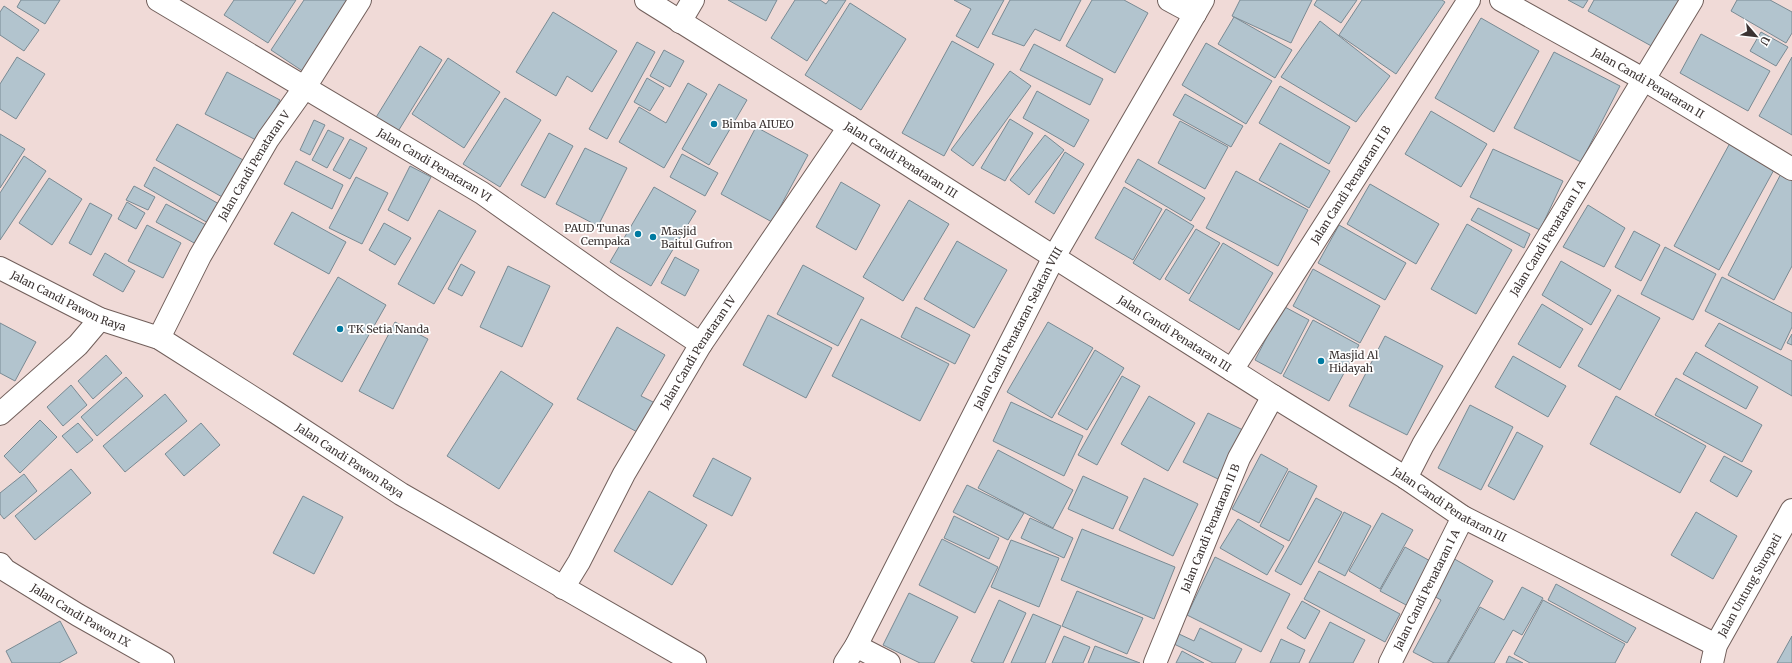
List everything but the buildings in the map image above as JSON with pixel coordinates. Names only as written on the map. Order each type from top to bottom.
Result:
[{"type":"street","name":"Jalan Candi Penataran VI","points":[[158,0],[482,193],[614,286],[701,344]]},
{"type":"street","name":"Jalan Candi Penataran V","points":[[159,338],[200,256],[268,139],[304,87],[360,0]]},
{"type":"street","name":"Jalan Candi Penataran III","points":[[646,0],[1272,396],[1406,478],[1463,516],[1714,654]]},
{"type":"street","points":[[680,22],[693,0]]},
{"type":"street","points":[[1169,0],[1199,7]]},
{"type":"street","name":"Jalan Candi Penataran II B","points":[[1232,370],[1469,0]]},
{"type":"street","name":"Jalan Candi Penataran II","points":[[1502,0],[1643,79],[1792,169]]},
{"type":"street","name":"Jalan Candi Penataran I A","points":[[1406,478],[1427,438],[1692,0]]},
{"type":"street","name":"Jalan Candi Penataran Selatan VIII","points":[[851,655],[1054,257],[1199,7]]},
{"type":"street","name":"Jalan Candi Penataran IV","points":[[562,588],[579,562],[624,474],[701,344],[849,127]]},
{"type":"street","name":"Jalan Candi Pawon Raya","points":[[0,268],[100,319],[159,338],[401,494],[562,588],[695,663]]},
{"type":"street","points":[[0,414],[78,345],[100,319]]},
{"type":"street","name":"Jalan Candi Penataran II B","points":[[1154,663],[1239,458],[1272,396]]},
{"type":"street","name":"Jalan Untung Suropati","points":[[1714,654],[1792,510]]},
{"type":"street","name":"Jalan Candi Penataran I A","points":[[1390,663],[1463,516]]},
{"type":"street","name":"Jalan Candi Pawon IX","points":[[2,569],[78,615],[163,663]]},
{"type":"street","points":[[851,655],[888,663]]},
{"type":"place","name":"Bimba AIUEO","points":[[714,124]]},
{"type":"place","name":"PAUD Tunas Cempaka","points":[[638,234]]},
{"type":"place","name":"Masjid Baitul Gufron","points":[[653,237]]},
{"type":"place","name":"TK Setia Nanda","points":[[340,329]]},
{"type":"place","name":"Masjid Al Hidayah","points":[[1321,361]]}]
